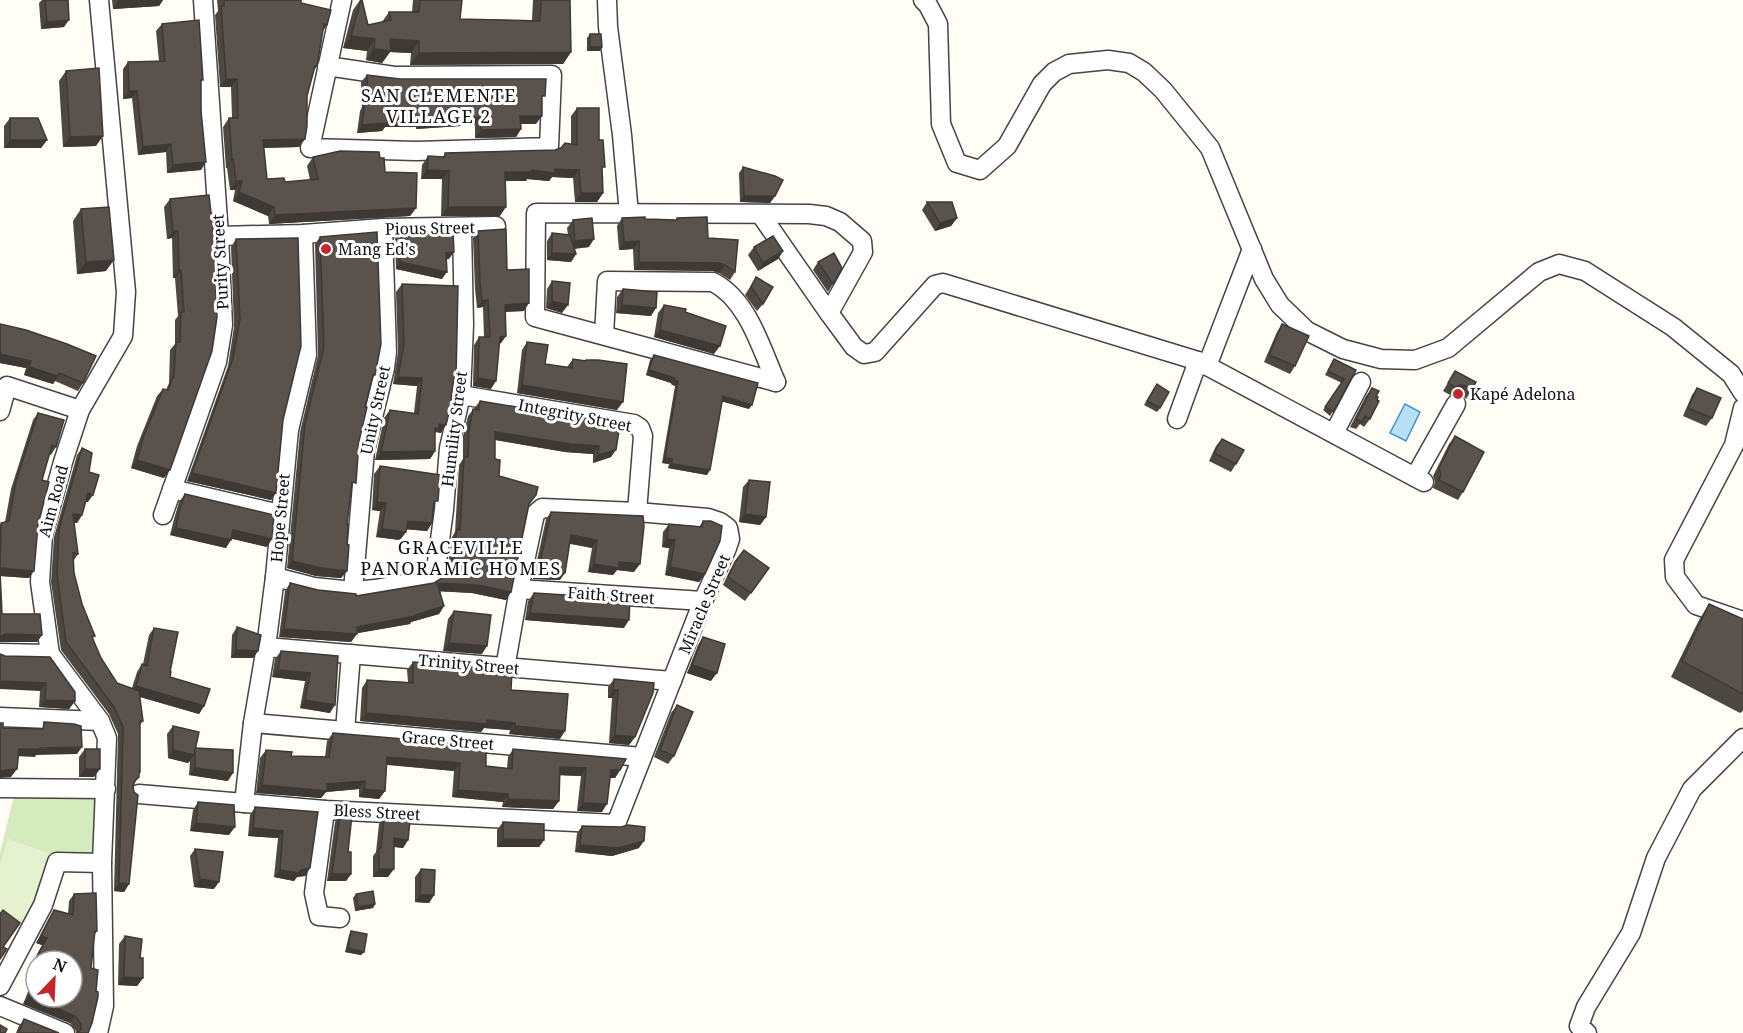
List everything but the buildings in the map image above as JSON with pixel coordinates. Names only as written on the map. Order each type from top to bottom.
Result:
[{"type":"street","name":"Aim Road","points":[[98,1033],[104,1006],[102,863],[107,738],[100,721],[50,654],[40,582],[43,535],[80,410],[123,336],[126,292],[99,0]]},
{"type":"street","name":"Purity Street","points":[[163,515],[217,362],[223,325],[203,0]]},
{"type":"street","points":[[327,66],[394,76],[552,75],[549,147],[416,151],[310,148],[327,66],[342,0]]},
{"type":"street","points":[[607,0],[629,214]]},
{"type":"street","points":[[923,0],[938,24],[941,124],[957,162],[980,170],[1006,146],[1042,84],[1054,72],[1069,64],[1108,60],[1129,63],[1144,72],[1163,90],[1210,148],[1264,279],[1280,305],[1307,331],[1342,349],[1381,359],[1415,360],[1448,348],[1539,272],[1559,264],[1585,271],[1672,327],[1731,374],[1743,393]]},
{"type":"street","points":[[604,335],[607,281],[712,282],[722,287],[738,303],[776,382],[534,317],[536,213],[809,214],[826,216],[840,222],[862,241],[864,252],[829,313]]},
{"type":"street","points":[[761,215],[854,347],[864,354],[875,352],[935,285],[943,283],[1202,363],[1419,479],[1456,404]]},
{"type":"street","name":"Pious Street","points":[[219,236],[303,234],[383,228],[496,226]]},
{"type":"street","name":"Unity Street","points":[[353,591],[365,450],[387,352],[383,228]]},
{"type":"street","name":"Humility Street","points":[[275,577],[314,587],[353,591],[428,580],[434,574],[444,510],[448,448],[461,395],[464,325],[462,228]]},
{"type":"street","name":"Hope Street","points":[[244,803],[253,723],[267,646],[289,430],[307,355],[303,234]]},
{"type":"street","points":[[1177,419],[1252,249]]},
{"type":"street","points":[[1335,433],[1361,382]]},
{"type":"street","points":[[0,411],[7,386],[80,410]]},
{"type":"street","name":"Integrity Street","points":[[461,395],[634,424],[640,428],[643,436],[637,512]]},
{"type":"street","points":[[1743,408],[1734,446],[1674,560],[1674,577],[1696,605],[1743,621]]},
{"type":"street","points":[[172,489],[280,514]]},
{"type":"street","name":"Miracle Street","points":[[519,589],[535,513],[542,508],[637,512],[708,519],[720,522],[728,528],[730,539],[727,548],[703,601],[615,824]]},
{"type":"street","points":[[505,668],[519,589]]},
{"type":"street","name":"Faith Street","points":[[519,589],[703,601]]},
{"type":"street","name":"Trinity Street","points":[[267,646],[672,681]]},
{"type":"street","points":[[0,653],[50,654]]},
{"type":"street","points":[[345,731],[351,654]]},
{"type":"street","points":[[0,717],[100,721]]},
{"type":"street","name":"Grace Street","points":[[253,723],[642,757]]},
{"type":"street","points":[[1587,1033],[1579,1026],[1586,1007],[1631,933],[1656,858],[1692,789],[1743,738]]},
{"type":"street","points":[[1,792],[106,789]]},
{"type":"street","name":"Bless Street","points":[[139,794],[325,810],[615,824]]},
{"type":"street","points":[[325,810],[314,893],[319,916],[340,918]]},
{"type":"street","points":[[0,986],[43,905],[57,862],[102,863]]},
{"type":"street","points":[[0,1006],[65,1033]]},
{"type":"green space","points":[[98,793],[93,856],[53,856],[27,929],[0,916],[0,853],[14,795]]},
{"type":"green space","points":[[8,839],[49,853],[26,921],[0,912],[0,864]]},
{"type":"water","points":[[1405,404],[1420,412],[1406,441],[1390,433]]},
{"type":"place","name":"Mang Ed's","points":[[326,249]]},
{"type":"place","name":"Kapé Adelona","points":[[1458,394]]},
{"type":"district","name":"SAN CLEMENTE VILLAGE 2","points":[[439,106]]},
{"type":"district","name":"GRACEVILLE PANORAMIC HOMES","points":[[461,558]]}]
